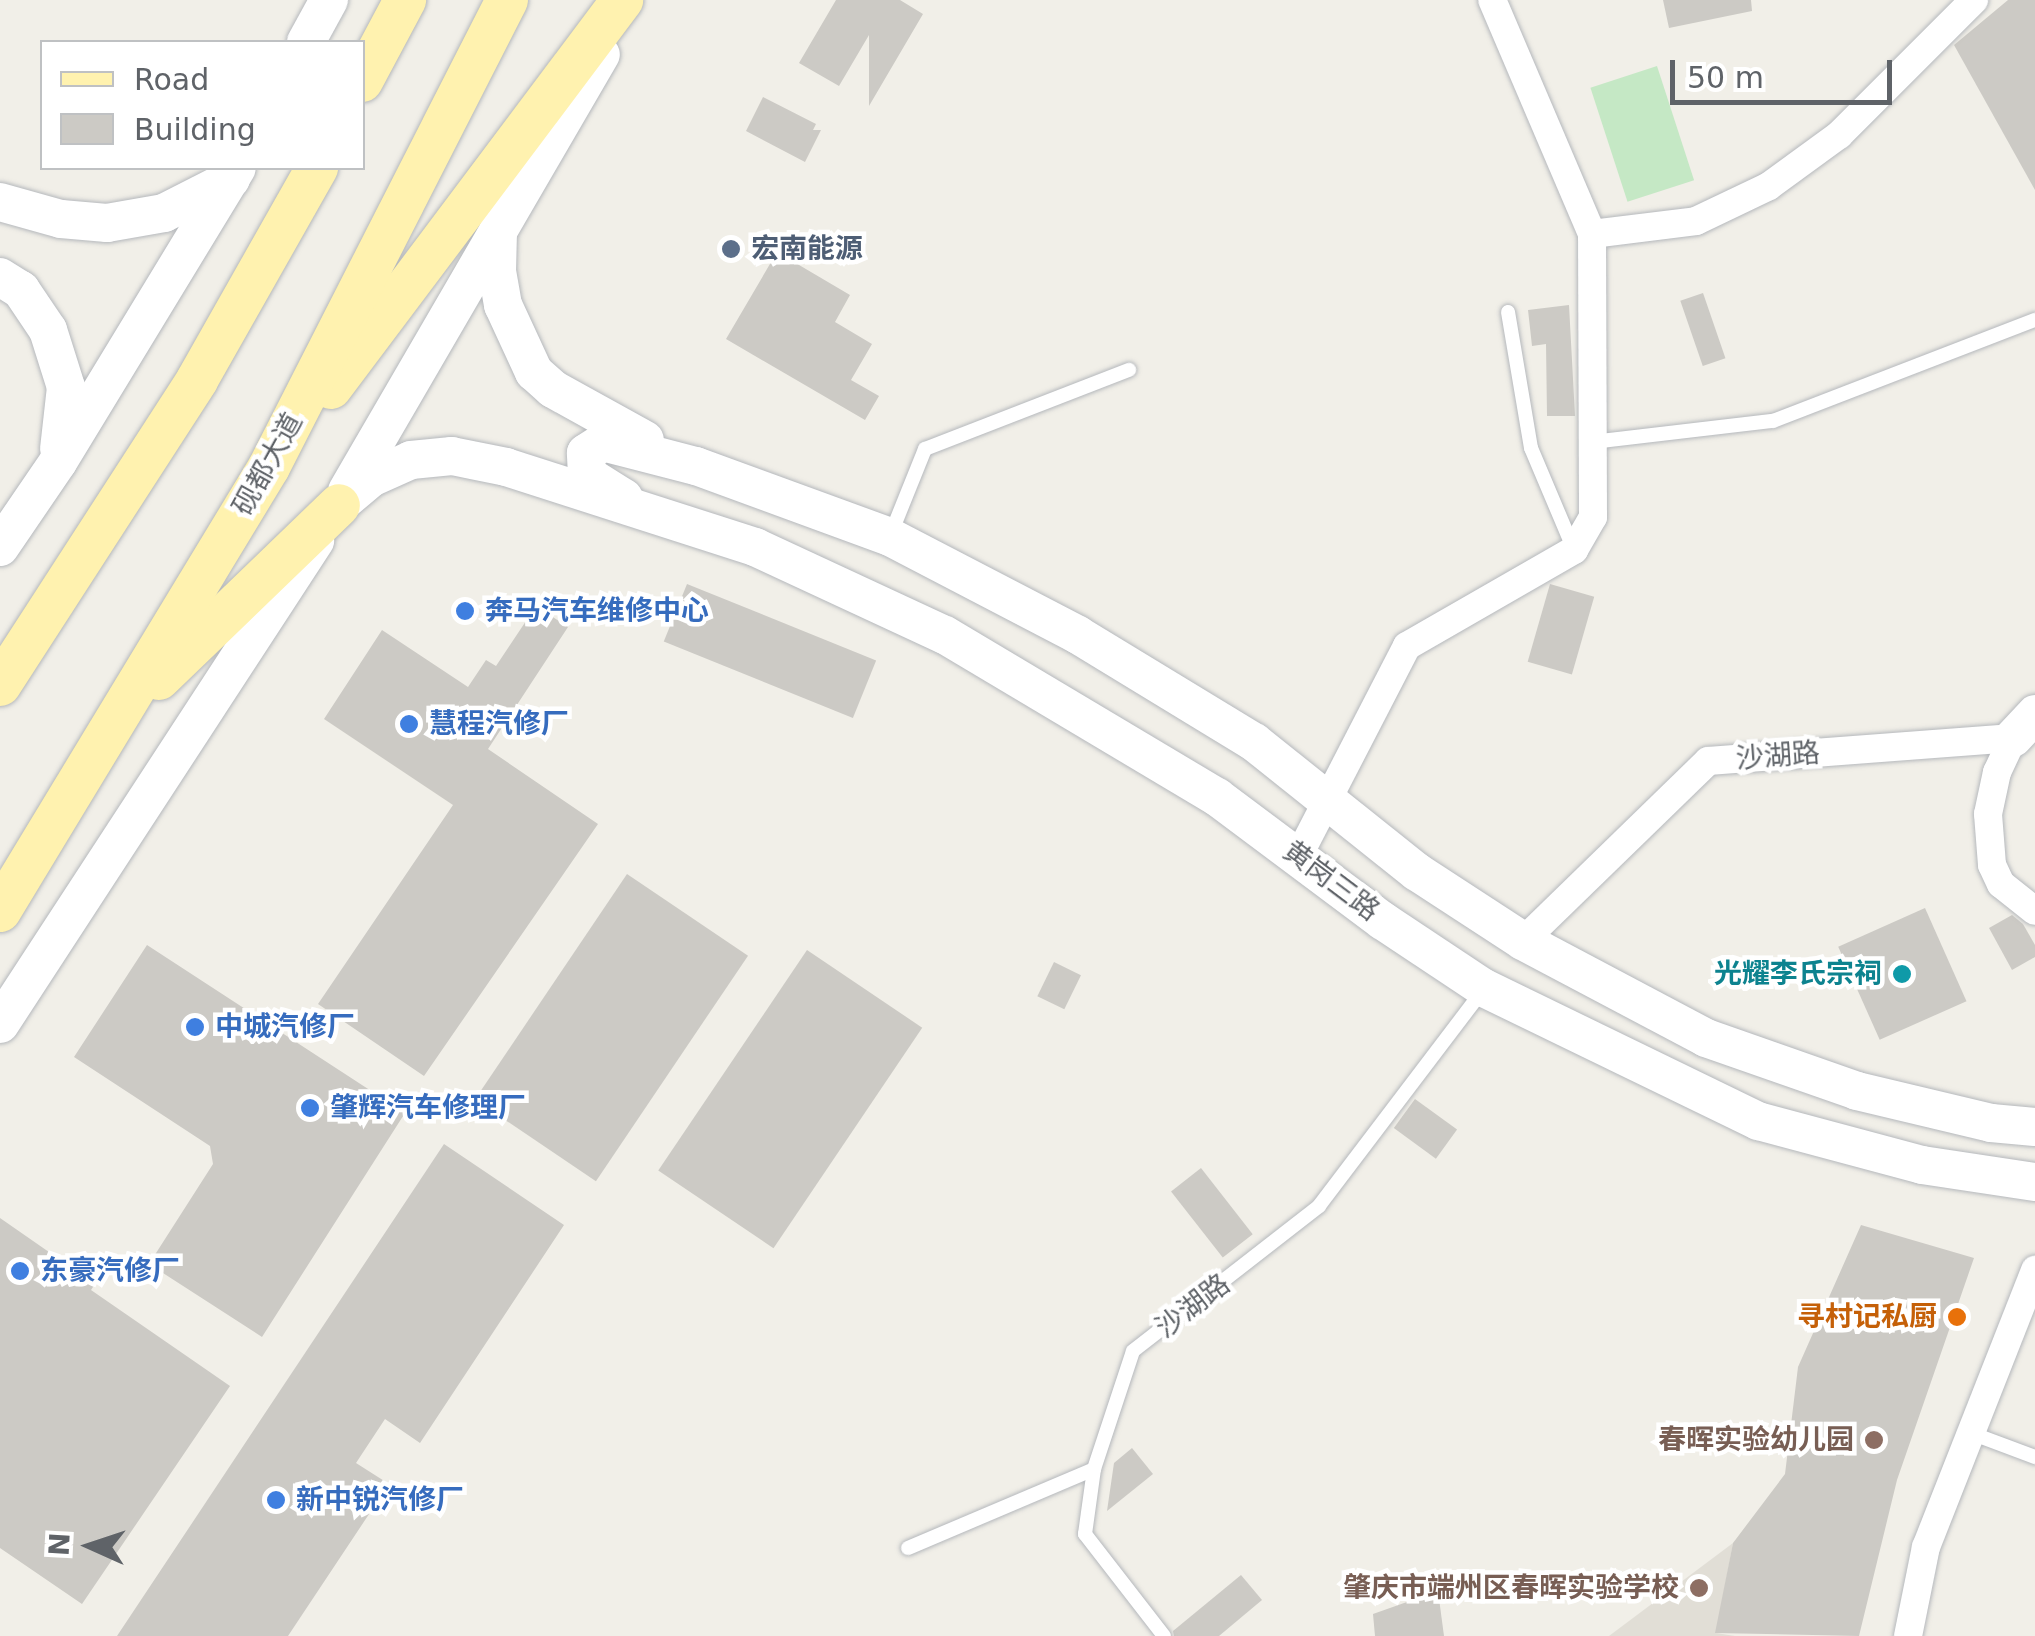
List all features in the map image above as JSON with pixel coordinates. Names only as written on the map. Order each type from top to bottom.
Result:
[{"type":"main road","points":[[307,40],[329,0]]},
{"type":"main road","points":[[365,40],[378,0]]},
{"type":"main road","points":[[365,75],[405,0]]},
{"type":"main road","name":"砚都大道","points":[[0,933],[12,894],[269,467],[507,0]]},
{"type":"main road","points":[[269,467],[440,248],[622,0]]},
{"type":"main road","points":[[0,1024],[339,505],[632,0]]},
{"type":"main road","points":[[0,685],[197,380],[315,170]]},
{"type":"main road","points":[[0,202],[61,218],[107,223],[164,212],[234,174]]},
{"type":"main road","points":[[0,547],[58,462],[234,174]]},
{"type":"main road","points":[[498,230],[496,272],[503,305],[534,372],[585,408],[696,466]]},
{"type":"main road","points":[[0,277],[21,290],[48,330],[66,387],[58,462]]},
{"type":"main road","points":[[652,516],[588,475],[586,453],[603,442],[696,466],[890,537],[1078,634],[1254,742],[1417,872],[1523,941],[1706,1038],[1857,1091],[1991,1123],[2035,1127]]},
{"type":"main road","points":[[119,717],[339,505],[371,478],[411,460],[452,456],[506,467],[652,516]]},
{"type":"main road","name":"黄岗三路","points":[[652,516],[755,547],[945,634],[1217,797],[1484,988],[1758,1121],[1922,1165],[2035,1182]]},
{"type":"street","points":[[1298,857],[1407,646],[1574,550],[1594,518],[1592,234],[1492,0]]},
{"type":"street","points":[[1592,234],[1696,221],[1769,186],[1839,135],[1974,0]]},
{"type":"street","points":[[2024,726],[1997,772],[1988,814],[1992,865],[2001,884],[2035,911]]},
{"type":"street","name":"沙湖路","points":[[1523,941],[1708,761],[2024,726]]},
{"type":"street","points":[[1908,1636],[1926,1547],[1968,1432],[2035,1270]]},
{"type":"lane","points":[[1508,312],[1531,448],[1574,550]]},
{"type":"lane","points":[[1594,442],[1773,420],[2035,320]]},
{"type":"lane","points":[[890,537],[925,449],[1128,370]]},
{"type":"lane","name":"沙湖路","points":[[1094,1469],[1134,1351],[1318,1206],[1484,988]]},
{"type":"lane","points":[[1968,1432],[2035,1457]]},
{"type":"lane","points":[[908,1548],[1094,1469]]},
{"type":"lane","points":[[1094,1469],[1085,1534],[1164,1636]]},
{"type":"shaded area","name":"肇庆市端州区春晖实验学校","points":[[1733,1543],[1716,1633],[1735,1636],[1609,1636]]},
{"type":"green space","points":[[1657,66],[1694,180],[1628,202],[1590,88]]},
{"type":"building","points":[[836,0],[900,0],[923,14],[869,106],[869,35],[839,86],[799,63]]},
{"type":"building","points":[[1663,0],[1751,0],[1752,11],[1669,28]]},
{"type":"building","points":[[2008,0],[2035,0],[2035,190],[1954,45]]},
{"type":"building","points":[[763,97],[816,124],[813,130],[821,130],[805,162],[746,131]]},
{"type":"building","points":[[777,252],[850,295],[835,322],[872,344],[851,380],[879,396],[865,420],[726,339]]},
{"type":"building","points":[[1703,293],[1725,358],[1703,366],[1680,301]]},
{"type":"building","points":[[1569,305],[1575,416],[1547,416],[1546,344],[1532,346],[1528,310]]},
{"type":"building","points":[[687,584],[876,660],[853,718],[664,641]]},
{"type":"building","points":[[1550,584],[1594,597],[1572,675],[1528,662]]},
{"type":"building","points":[[536,606],[568,627],[488,749],[598,824],[424,1076],[318,1004],[453,805],[324,719],[382,630],[468,687],[486,660],[496,666]]},
{"type":"building","points":[[627,874],[748,956],[596,1181],[475,1099]]},
{"type":"building","name":"光耀李氏宗祠","points":[[1925,908],[1966,1001],[1880,1040],[1838,947]]},
{"type":"building","points":[[2012,915],[2023,924],[2035,945],[2035,957],[2012,970],[1989,928]]},
{"type":"building","points":[[147,945],[405,1113],[262,1337],[149,1264],[213,1164],[210,1146],[74,1057]]},
{"type":"building","points":[[807,950],[922,1028],[773,1248],[658,1171]]},
{"type":"building","points":[[1054,962],[1081,975],[1064,1009],[1037,996]]},
{"type":"building","points":[[1415,1099],[1457,1130],[1436,1159],[1394,1128]]},
{"type":"building","points":[[444,1144],[564,1225],[420,1443],[385,1419],[356,1463],[389,1484],[288,1636],[117,1636]]},
{"type":"building","points":[[1201,1168],[1253,1234],[1223,1258],[1171,1191]]},
{"type":"building","points":[[0,1218],[95,1284],[91,1290],[230,1386],[82,1604],[0,1548]]},
{"type":"building","points":[[1861,1225],[1974,1258],[1897,1480],[1859,1636],[1715,1633],[1733,1543],[1785,1474],[1798,1367]]},
{"type":"building","points":[[1132,1448],[1153,1474],[1107,1511],[1114,1463]]},
{"type":"building","points":[[1241,1575],[1262,1600],[1219,1636],[1174,1636],[1173,1631]]},
{"type":"building","points":[[1438,1591],[1444,1636],[1375,1636],[1373,1614]]},
{"type":"place","name":"宏南能源","points":[[731,249]]},
{"type":"place","name":"奔马汽车维修中心","points":[[465,611]]},
{"type":"place","name":"慧程汽修厂","points":[[409,724]]},
{"type":"place","name":"光耀李氏宗祠","points":[[1902,974]]},
{"type":"place","name":"中城汽修厂","points":[[195,1027]]},
{"type":"place","name":"肇辉汽车修理厂","points":[[310,1108]]},
{"type":"place","name":"东豪汽修厂","points":[[20,1271]]},
{"type":"place","name":"寻村记私厨","points":[[1957,1317]]},
{"type":"place","name":"春晖实验幼儿园","points":[[1874,1440]]},
{"type":"place","name":"新中锐汽修厂","points":[[276,1500]]},
{"type":"place","name":"肇庆市端州区春晖实验学校","points":[[1699,1588]]}]
